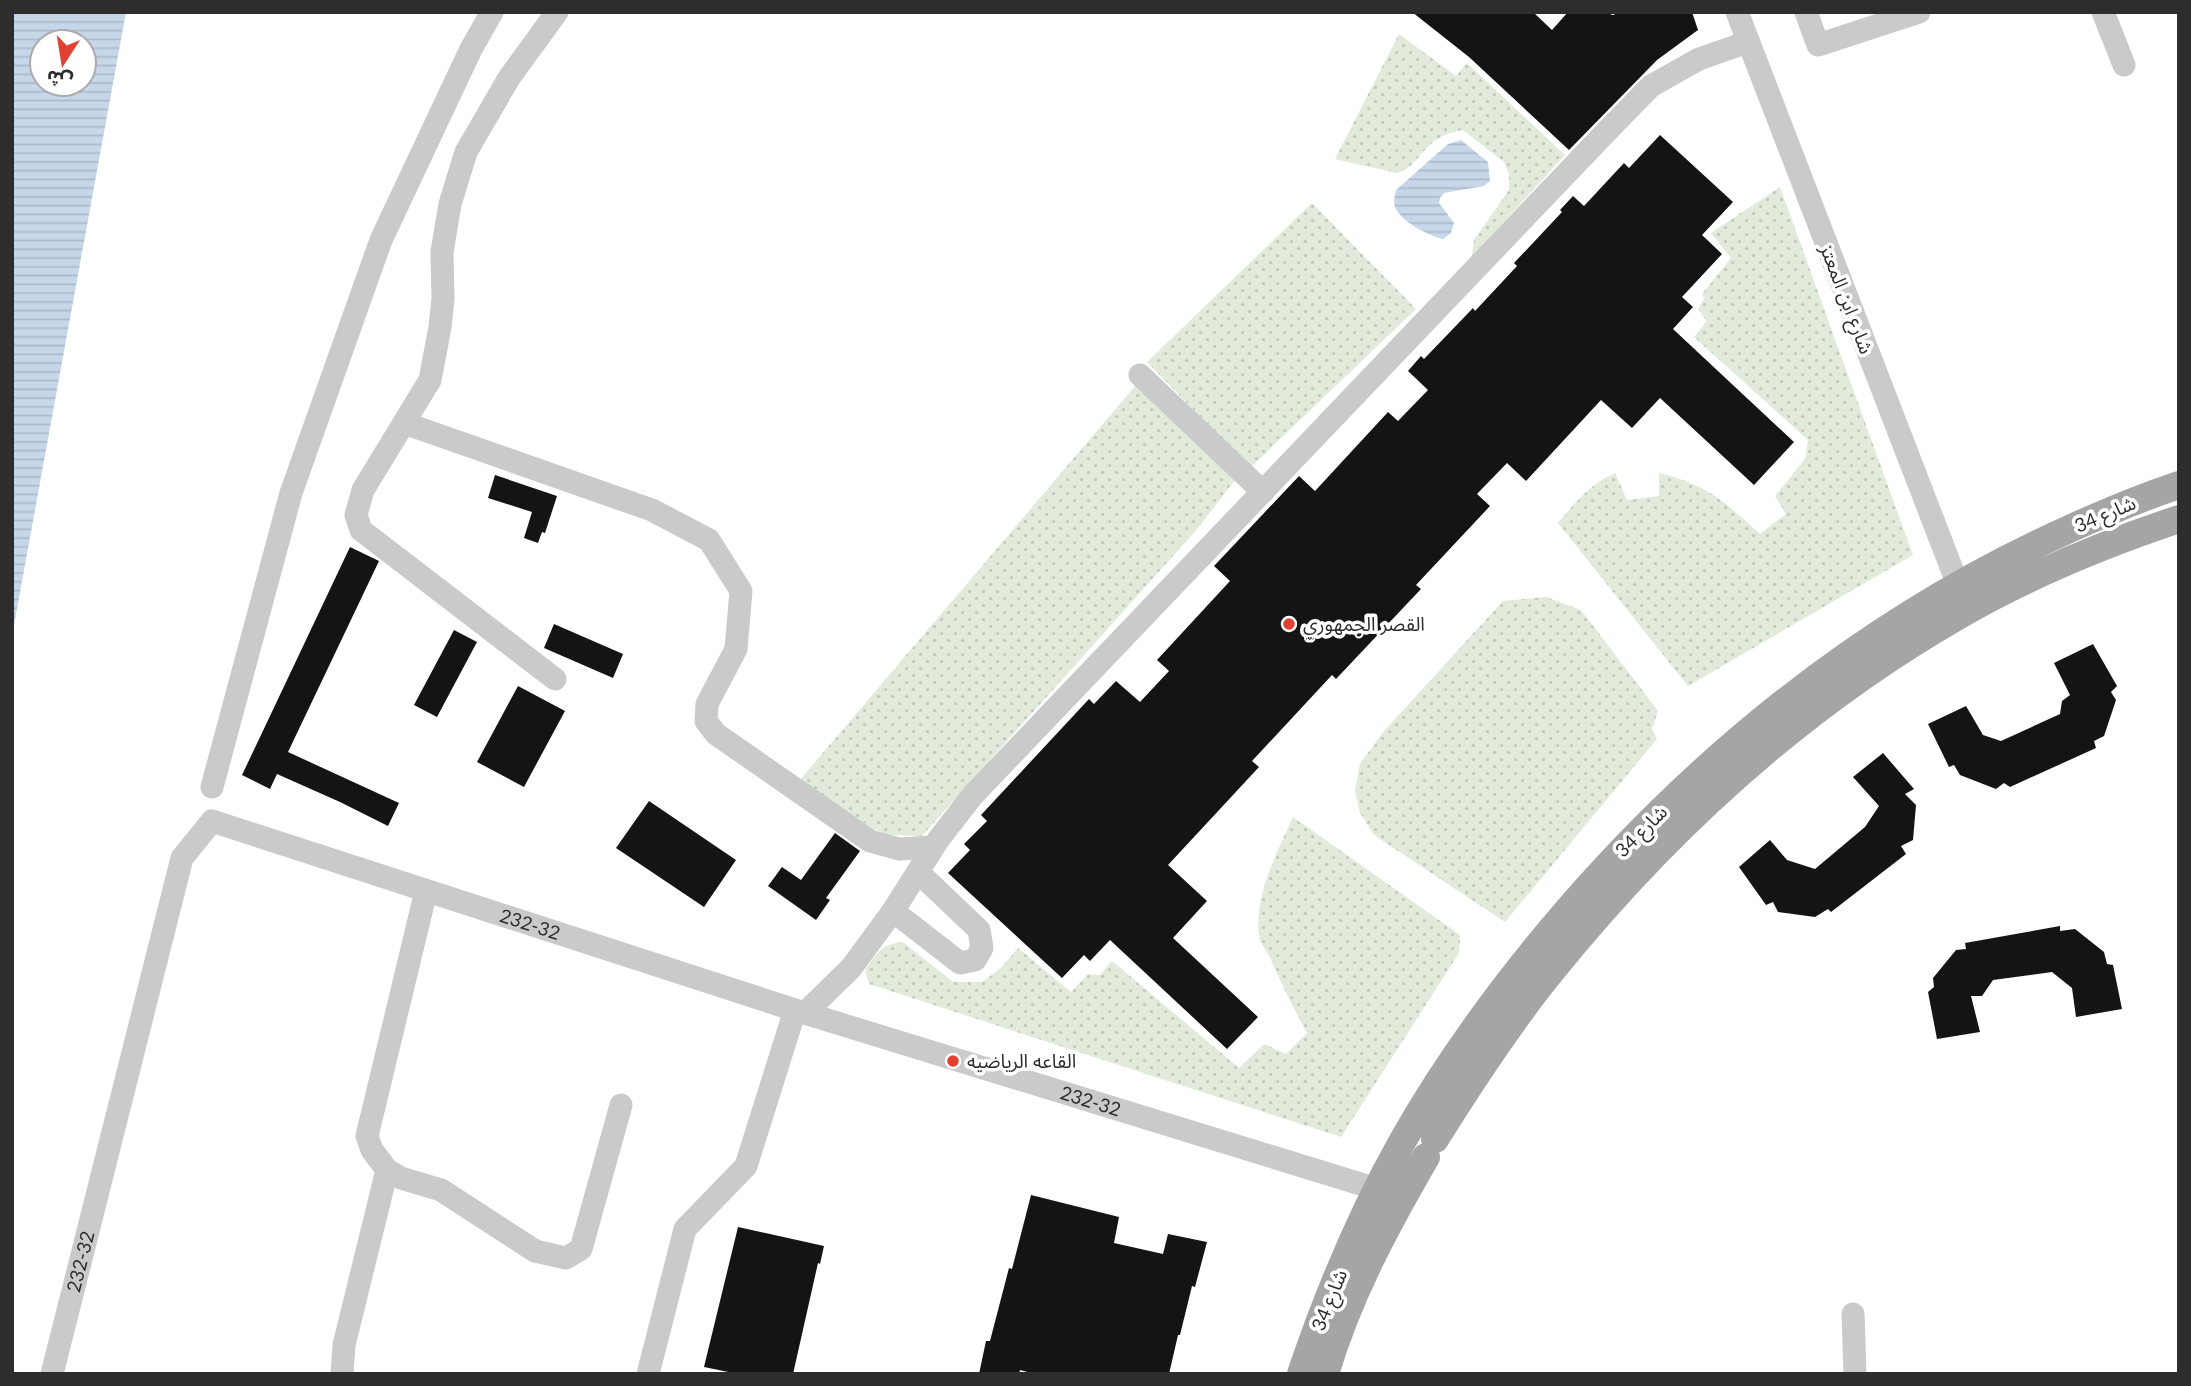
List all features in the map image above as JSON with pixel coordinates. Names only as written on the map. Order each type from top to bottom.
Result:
[{"type":"main road","name":"شارع 34","points":[[1301,1374],[1329,1297],[1390,1193],[1430,1094],[1495,1000],[1571,906],[1653,817],[1718,757],[1791,696],[1881,632],[1958,585],[2045,540],[2124,505],[2179,485]]},
{"type":"main road","name":"شارع 34","points":[[1325,1374],[1357,1286],[1384,1230],[1390,1193],[1430,1148],[1508,1028],[1548,975],[1635,874],[1731,781],[1774,744],[1866,676],[1962,614],[2056,567],[2179,519]]},
{"type":"street","points":[[212,787],[291,493],[372,264],[471,49],[492,12]]},
{"type":"street","points":[[555,679],[361,530],[356,515],[363,490],[430,380],[443,299],[442,252],[450,204],[466,152],[509,78],[557,12]]},
{"type":"street","name":"شارع ابن المعتز","points":[[1737,12],[1958,585]]},
{"type":"street","points":[[1806,12],[1818,45],[1919,12]]},
{"type":"street","points":[[2103,12],[2124,65]]},
{"type":"street","points":[[648,1374],[685,1229],[746,1166],[800,1012],[850,968],[893,911],[933,847],[973,795],[1651,86],[1699,59],[1748,42]]},
{"type":"street","points":[[1140,375],[1263,492]]},
{"type":"street","points":[[404,424],[652,510],[709,540],[741,591],[736,649],[707,704],[706,720],[716,734],[870,841],[899,849],[933,847]]},
{"type":"street","name":"232-32","points":[[52,1374],[182,858],[212,821],[800,1012],[1390,1193]]},
{"type":"street","points":[[893,911],[960,963],[975,960],[982,948],[979,930],[918,872]]},
{"type":"street","points":[[426,891],[368,1136],[372,1150],[387,1170],[401,1178],[441,1190],[535,1251],[566,1258],[581,1249],[621,1105]]},
{"type":"street","points":[[342,1374],[344,1345],[387,1170]]},
{"type":"street","points":[[1853,1314],[1854,1374]]},
{"type":"green space","points":[[1399,34],[1456,76],[1467,63],[1565,155],[1472,257],[1474,240],[1509,190],[1509,174],[1504,162],[1463,130],[1439,138],[1413,163],[1397,173],[1335,159]]},
{"type":"green space","points":[[1780,187],[1913,555],[1688,686],[1558,523],[1591,488],[1615,473],[1627,500],[1659,496],[1659,473],[1691,483],[1715,496],[1760,534],[1786,514],[1775,496],[1805,459],[1808,440],[1694,337],[1707,321],[1698,309],[1704,299],[1702,294],[1731,258],[1711,233]]},
{"type":"green space","points":[[1312,203],[1416,309],[1250,468],[1147,362]]},
{"type":"green space","points":[[1136,385],[1235,480],[1198,528],[922,836],[888,835],[872,828],[799,781]]},
{"type":"green space","points":[[1546,597],[1581,610],[1658,711],[1652,729],[1657,739],[1505,922],[1374,835],[1360,813],[1355,790],[1360,764],[1384,731],[1503,601]]},
{"type":"green space","points":[[1293,817],[1460,935],[1459,953],[1341,1137],[869,984],[865,970],[876,954],[884,947],[903,942],[953,982],[982,982],[1000,969],[1018,948],[1071,992],[1088,974],[1100,975],[1112,961],[1239,1068],[1264,1044],[1286,1054],[1307,1033],[1261,942],[1258,921],[1268,875]]},
{"type":"water","points":[[12,12],[126,12],[12,636]]},
{"type":"water","points":[[1461,140],[1488,162],[1490,181],[1484,186],[1444,193],[1439,203],[1454,223],[1451,233],[1443,239],[1409,223],[1398,213],[1394,203],[1396,190],[1448,144]]},
{"type":"building","points":[[1412,12],[1533,12],[1552,30],[1568,12],[1604,12],[1613,15],[1620,12],[1692,12],[1698,30],[1657,60],[1569,150],[1469,57]]},
{"type":"building","name":"القصر الجمهوري","points":[[1660,135],[1733,202],[1702,235],[1722,254],[1682,297],[1693,307],[1673,329],[1794,442],[1754,485],[1660,398],[1632,428],[1601,400],[1526,481],[1507,463],[1477,494],[1490,506],[1416,585],[1421,589],[1336,679],[1332,675],[1252,761],[1259,767],[1168,865],[1207,901],[1173,938],[1258,1017],[1227,1049],[1110,940],[1090,961],[1084,955],[1062,978],[948,873],[970,850],[964,844],[987,821],[981,815],[1089,699],[1094,704],[1116,681],[1140,702],[1169,671],[1157,660],[1230,581],[1214,566],[1299,476],[1315,491],[1388,412],[1398,421],[1428,390],[1408,371],[1421,356],[1424,359],[1473,308],[1475,311],[1517,266],[1514,263],[1562,212],[1560,210],[1573,196],[1584,206],[1624,163],[1629,168]]},
{"type":"building","points":[[495,475],[557,496],[545,533],[542,532],[538,543],[524,538],[532,512],[488,498]]},
{"type":"building","points":[[350,547],[379,561],[288,752],[399,803],[388,826],[277,774],[270,789],[242,775]]},
{"type":"building","points":[[554,624],[623,654],[613,678],[544,648]]},
{"type":"building","points":[[454,630],[477,642],[437,717],[414,705]]},
{"type":"building","points":[[2093,644],[2117,686],[2111,692],[2116,700],[2104,736],[2094,741],[2096,748],[2010,787],[2004,783],[1996,789],[1960,775],[1954,765],[1949,767],[1928,724],[1966,706],[1983,735],[2001,741],[2060,714],[2062,701],[2070,695],[2054,663]]},
{"type":"building","points":[[518,686],[565,711],[524,787],[477,762]]},
{"type":"building","points":[[1883,753],[1914,789],[1905,794],[1916,805],[1913,840],[1901,846],[1906,854],[1831,912],[1828,909],[1815,917],[1778,912],[1773,902],[1766,905],[1739,867],[1770,840],[1787,860],[1815,869],[1865,827],[1879,806],[1853,777]]},
{"type":"building","points":[[649,801],[736,860],[704,907],[616,848]]},
{"type":"building","points":[[835,833],[860,851],[826,898],[830,900],[816,920],[768,886],[782,867],[801,880]]},
{"type":"building","points":[[2060,926],[2060,931],[2075,929],[2104,952],[2107,964],[2113,965],[2122,1009],[2076,1017],[2072,988],[2052,972],[1993,980],[1982,996],[1971,996],[1980,1032],[1937,1039],[1928,992],[1934,987],[1933,978],[1956,950],[1966,949],[1965,943]]},
{"type":"building","points":[[1031,1195],[1119,1217],[1114,1243],[1163,1254],[1168,1234],[1207,1242],[1195,1287],[1192,1286],[1169,1374],[1035,1374],[1020,1370],[1019,1374],[979,1374],[986,1341],[990,1341]]},
{"type":"building","points":[[738,1227],[824,1246],[793,1374],[738,1374],[704,1367]]},
{"type":"place","name":"القصر الجمهوري","points":[[1289,624]]},
{"type":"place","name":"القاعه الرياضيه","points":[[953,1061]]}]
